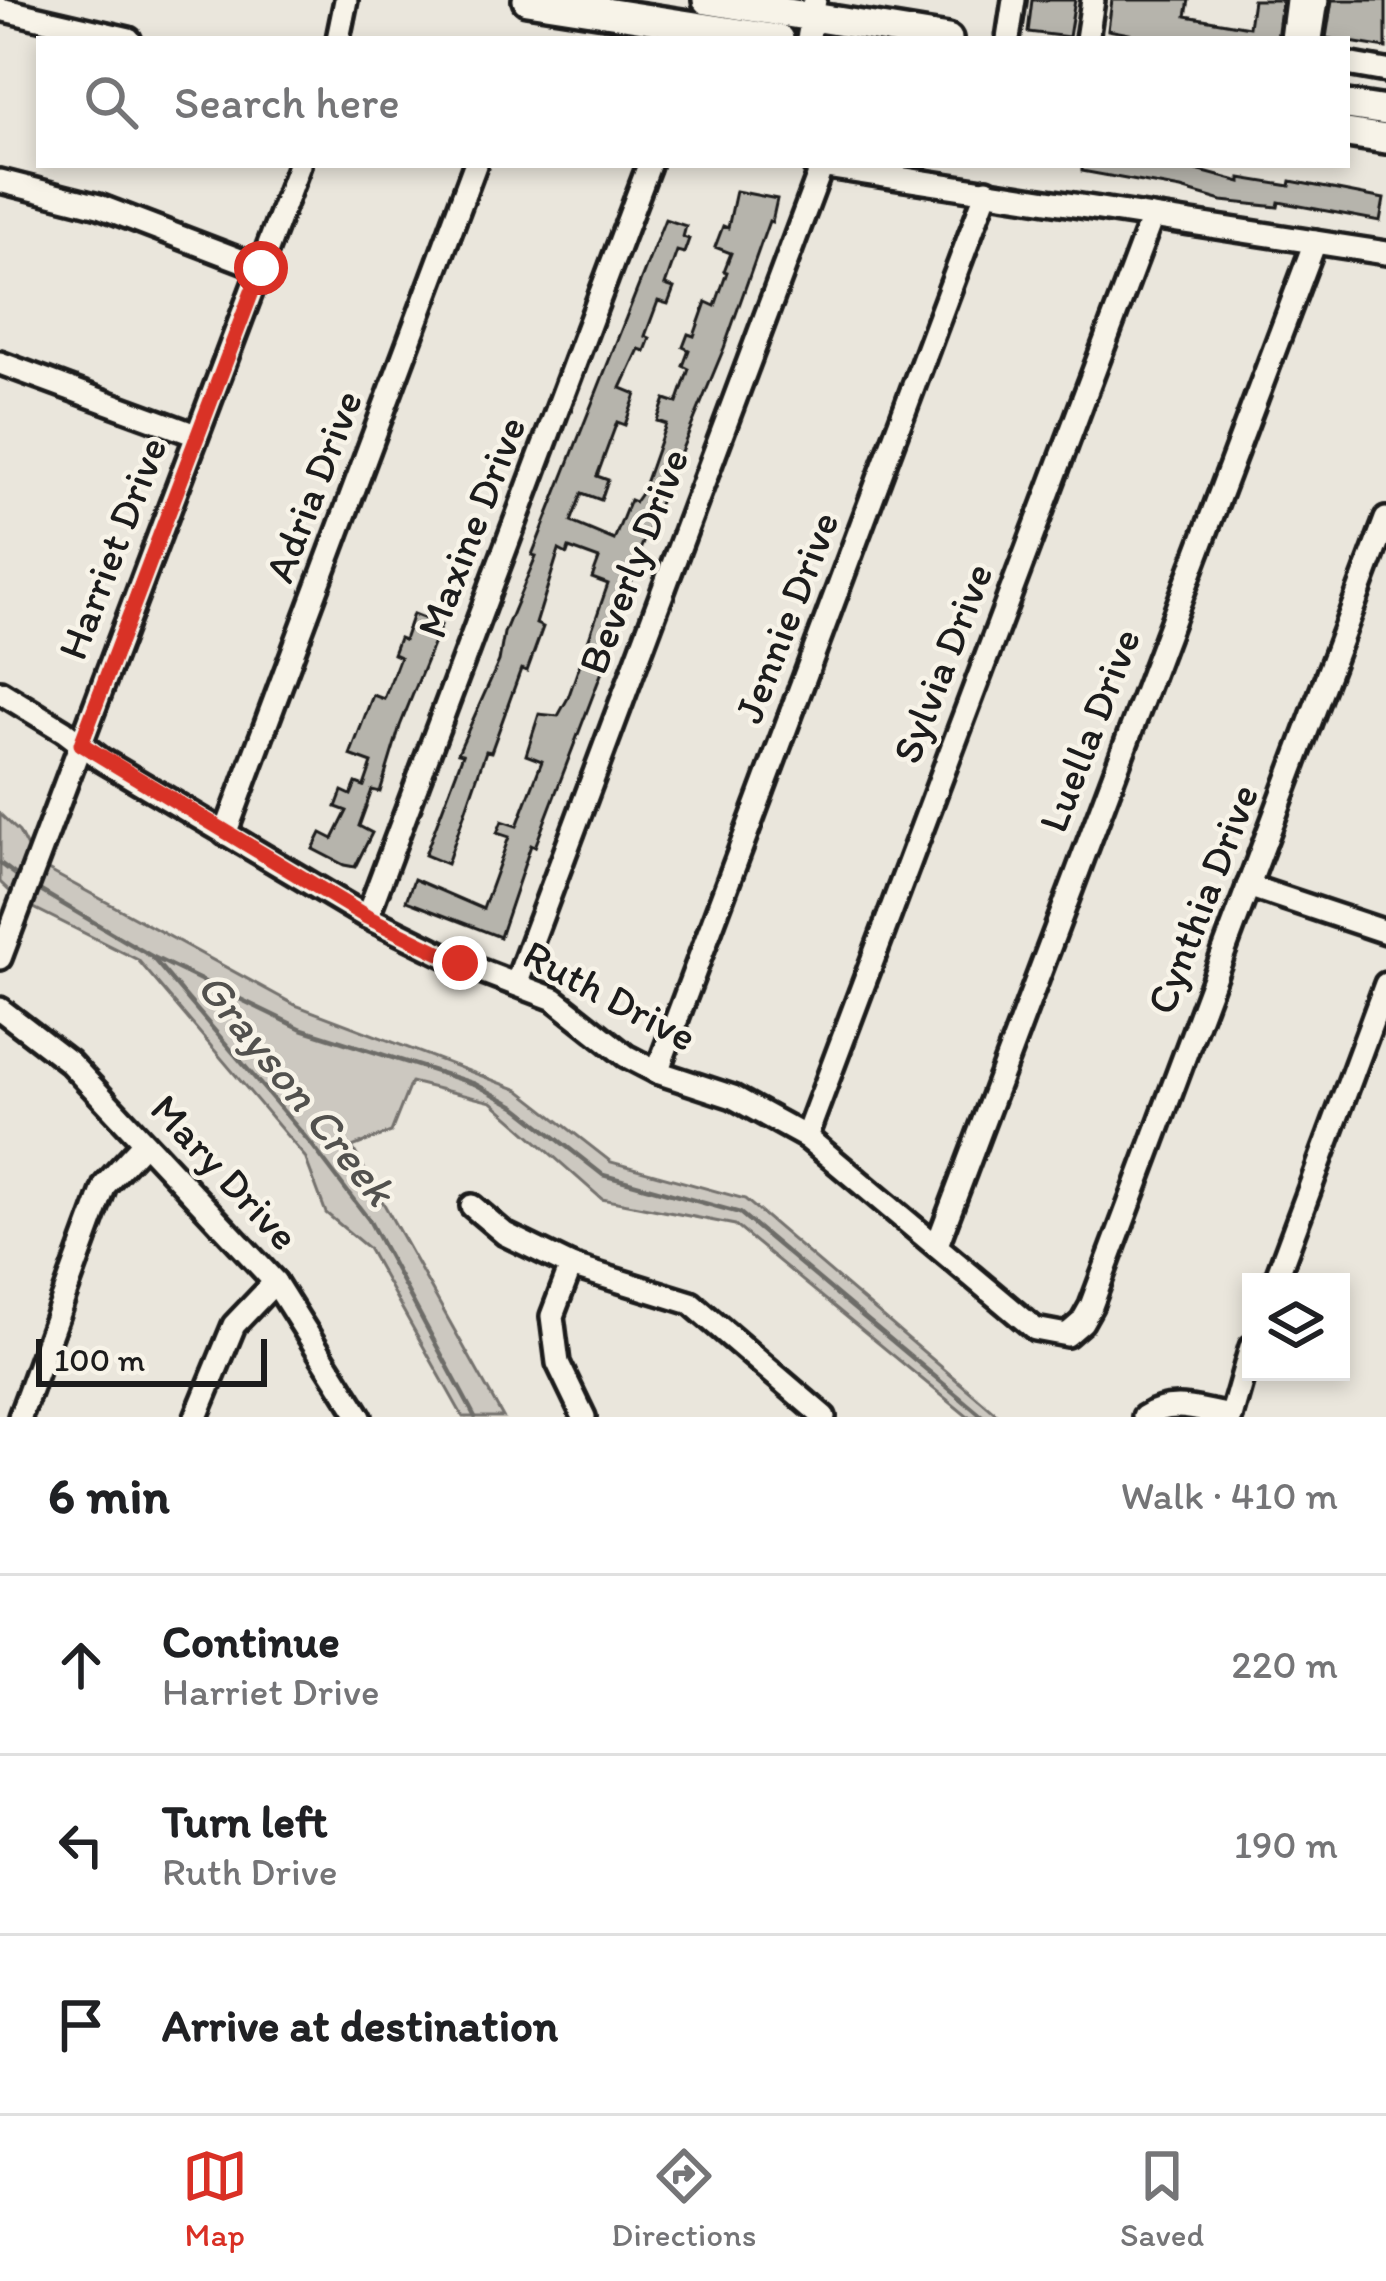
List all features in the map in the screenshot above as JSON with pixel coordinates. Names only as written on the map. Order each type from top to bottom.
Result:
[{"type":"main road","points":[[527,0],[796,20],[924,36]]},
{"type":"main road","points":[[706,0],[796,20]]},
{"type":"main road","points":[[1350,105],[1386,111]]},
{"type":"main road","points":[[1350,133],[1386,139]]},
{"type":"street","points":[[339,36],[346,0]]},
{"type":"street","points":[[1008,36],[1014,0]]},
{"type":"street","points":[[1088,36],[1093,0]]},
{"type":"street","points":[[1292,36],[1297,0]]},
{"type":"street","points":[[1311,36],[1317,0]]},
{"type":"street","points":[[0,10],[116,36]]},
{"type":"street","points":[[1350,65],[1386,71]]},
{"type":"street","name":"Harriet Drive","points":[[0,958],[297,168]]},
{"type":"street","name":"Adria Drive","points":[[225,834],[474,168]]},
{"type":"street","name":"Maxine Drive","points":[[367,917],[648,168]]},
{"type":"street","name":"Beverly Drive","points":[[516,984],[817,168]]},
{"type":"street","points":[[832,168],[1386,254]]},
{"type":"street","points":[[0,181],[99,206],[261,268]]},
{"type":"street","name":"Jennie Drive","points":[[657,1072],[988,190]]},
{"type":"street","name":"Sylvia Drive","points":[[806,1137],[1152,217]]},
{"type":"street","name":"Luella Drive","points":[[937,1245],[1315,242]]},
{"type":"street","points":[[0,363],[196,435]]},
{"type":"street","name":"Cynthia Drive","points":[[1090,1306],[1386,519]]},
{"type":"street","name":"Ruth Drive","points":[[0,692],[367,917],[460,963],[554,999],[626,1056],[657,1072],[733,1097],[806,1137],[1034,1329],[1067,1335],[1082,1322],[1090,1306]]},
{"type":"street","points":[[1249,886],[1386,932]]},
{"type":"street","points":[[1278,1273],[1386,983]]},
{"type":"street","name":"Mary Drive","points":[[0,1009],[69,1062],[275,1282],[360,1417]]},
{"type":"street","points":[[20,1417],[105,1185],[144,1143]]},
{"type":"street","points":[[472,1206],[505,1234],[571,1266],[691,1303],[824,1417]]},
{"type":"street","points":[[571,1266],[552,1316],[558,1363],[584,1417]]},
{"type":"street","points":[[196,1417],[234,1325],[275,1282]]},
{"type":"street","points":[[1144,1417],[1160,1407],[1178,1406],[1231,1416],[1242,1378]]},
{"type":"shaded area","points":[[0,814],[19,832],[35,863],[295,1005],[519,1090],[611,1162],[745,1199],[1000,1417],[968,1417],[735,1225],[602,1199],[492,1102],[411,1082],[391,1132],[352,1147],[503,1417],[463,1417],[368,1248],[326,1213],[305,1157],[138,960],[20,901],[0,882]]},
{"type":"building","points":[[1032,0],[1075,0],[1069,36],[1028,32]]},
{"type":"building","points":[[1112,0],[1189,0],[1186,16],[1249,27],[1253,0],[1282,0],[1277,36],[1140,36],[1108,30]]},
{"type":"building","points":[[1332,0],[1386,0],[1386,48],[1350,42],[1350,36],[1326,36]]},
{"type":"building","points":[[1189,168],[1241,182],[1241,178],[1290,186],[1291,181],[1384,199],[1380,221],[1279,202],[1278,207],[1222,201],[1082,171]]},
{"type":"building","points":[[736,191],[777,199],[772,222],[640,550],[611,648],[535,847],[531,845],[500,937],[406,901],[414,879],[483,909],[509,837],[497,833],[502,821],[517,826],[542,761],[526,755],[539,714],[558,716],[568,698],[608,584],[592,578],[599,559],[569,548],[567,554],[559,550],[536,624],[543,627],[527,671],[521,669],[491,752],[486,751],[447,864],[425,855],[463,754],[458,753],[499,661],[504,633],[536,556],[532,555],[665,219],[686,226],[683,237],[689,239],[684,253],[677,251],[665,285],[674,288],[668,304],[658,301],[645,336],[650,338],[645,351],[639,349],[621,388],[636,394],[625,425],[617,422],[597,476],[608,480],[601,500],[582,493],[571,522],[614,540],[630,500],[635,502],[642,492],[666,424],[657,421],[665,399],[677,403],[689,369],[683,366],[688,334],[694,336],[706,302],[715,306],[727,272],[731,253],[715,247],[723,226],[728,228]]},
{"type":"building","points":[[413,614],[441,625],[400,726],[380,792],[372,790],[359,826],[372,833],[355,867],[344,865],[313,849],[321,833],[333,839],[347,811],[336,807],[342,791],[351,795],[356,783],[364,786],[372,763],[350,755],[373,695],[384,699],[400,657],[393,654]]},
{"type":"waterway","name":"Grayson Creek","points":[[0,863],[24,881]]},
{"type":"waterway","name":"Grayson Creek","points":[[34,887],[151,956],[312,1145],[369,1220],[475,1417]]},
{"type":"waterway","points":[[151,956],[302,1029],[475,1084],[515,1106],[603,1175],[740,1213],[983,1417]]},
{"type":"route","points":[[261,268],[81,744],[367,917],[460,963]]}]
